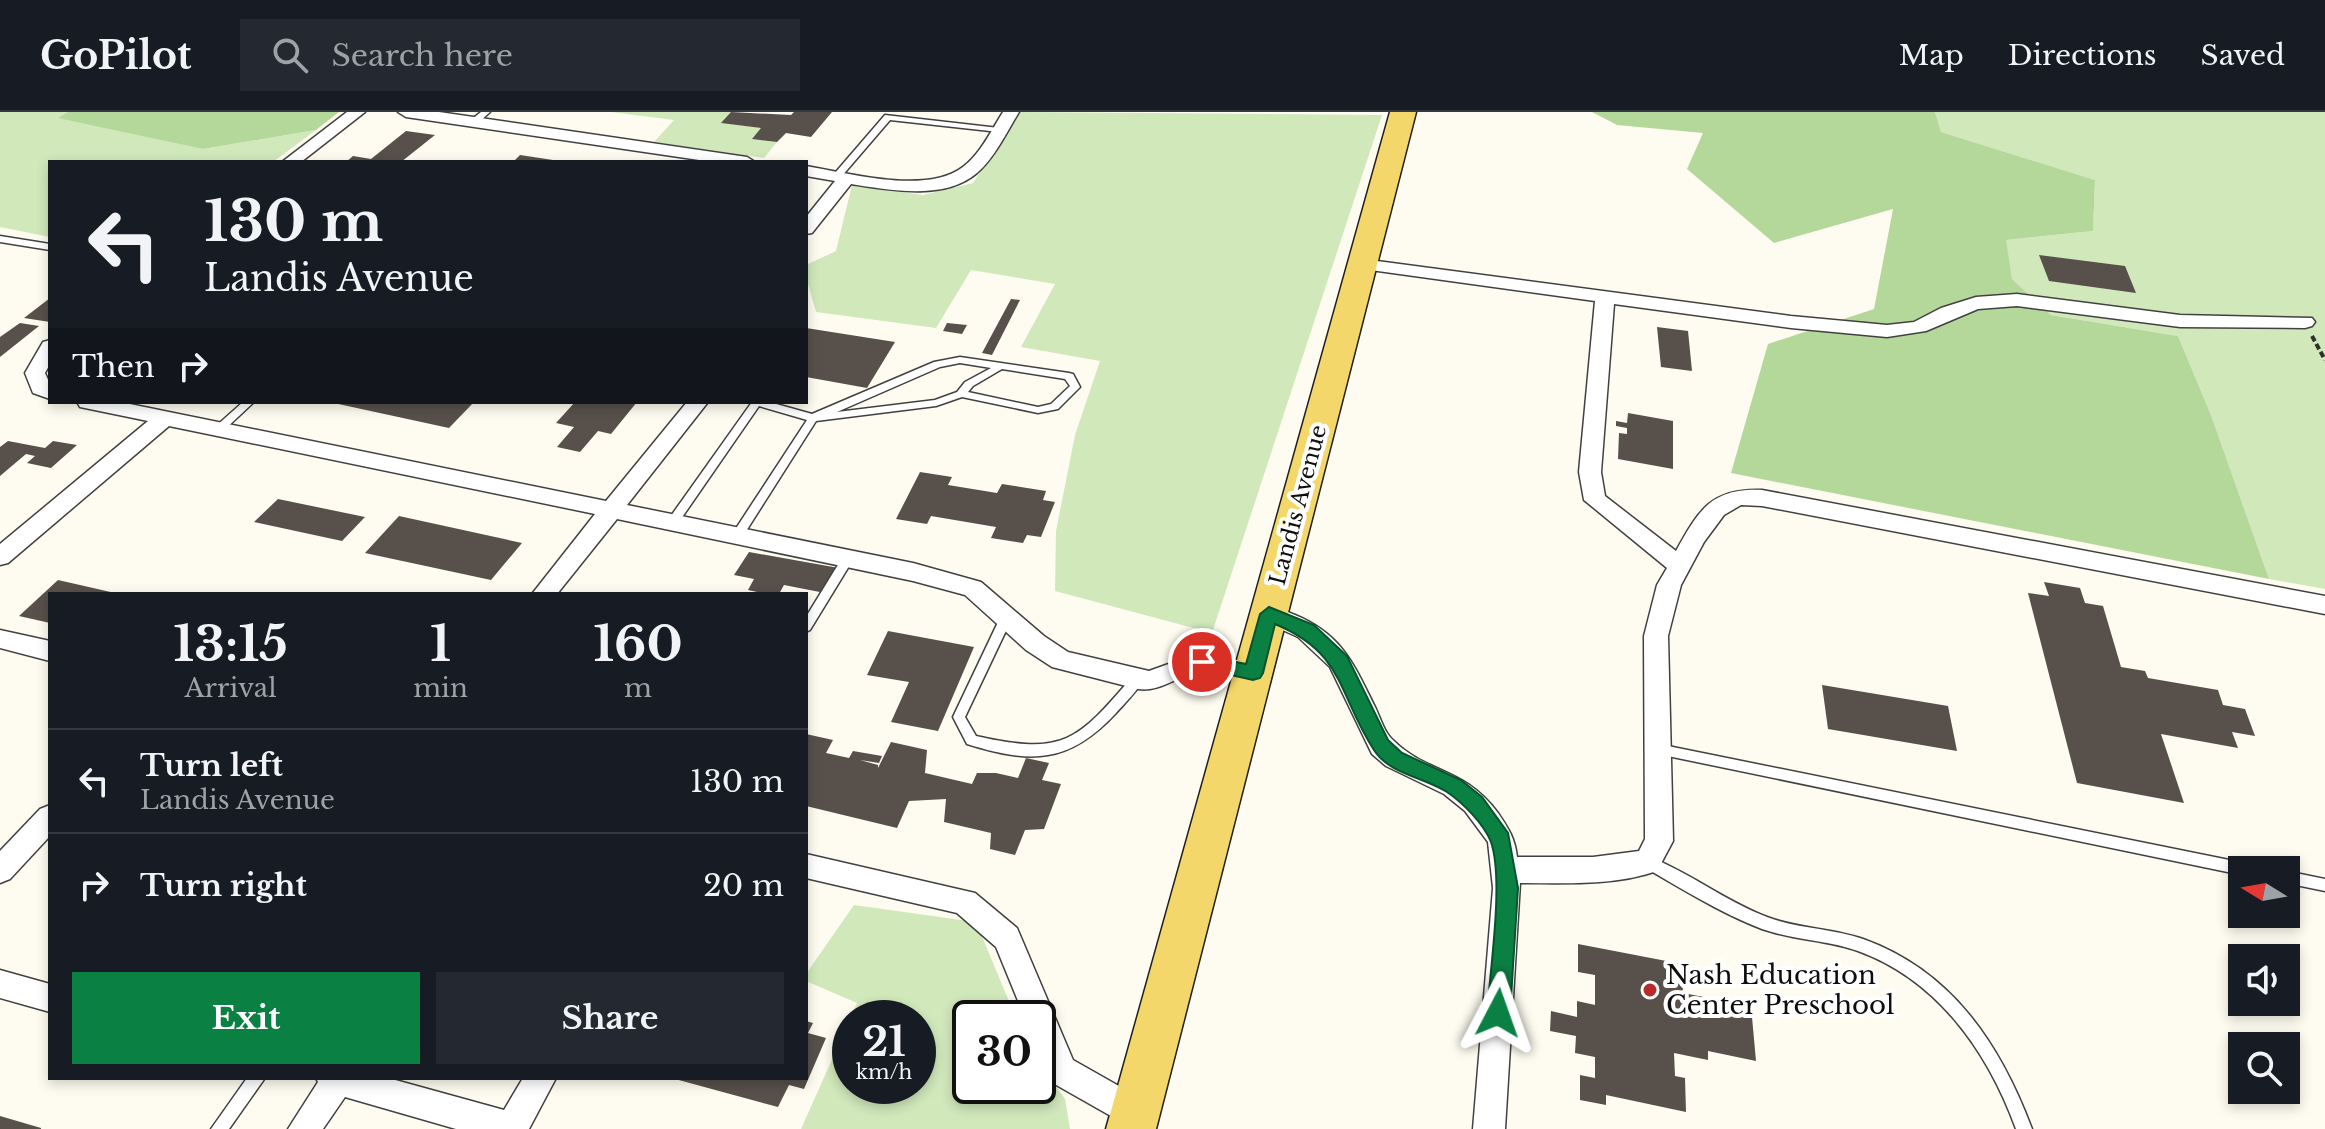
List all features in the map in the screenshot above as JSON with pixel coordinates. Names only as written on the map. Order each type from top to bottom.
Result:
[{"type":"main road","name":"Landis Avenue","points":[[1134,1121],[1403,112]]},
{"type":"street","points":[[293,160],[357,112]]},
{"type":"street","points":[[406,112],[480,117],[735,160]]},
{"type":"street","points":[[808,171],[915,185],[947,182],[968,172],[1011,112]]},
{"type":"street","points":[[808,226],[842,176]]},
{"type":"street","points":[[1362,264],[1791,322],[1887,331],[1919,327],[1948,312],[1976,303],[2017,300],[2180,321],[2305,322]]},
{"type":"street","points":[[1605,297],[1591,489],[1595,500],[1680,566]]},
{"type":"street","points":[[48,350],[35,373],[40,388],[48,391]]},
{"type":"street","points":[[97,404],[848,558],[973,588],[1061,660],[1138,679],[1149,681],[1202,662],[1253,673]]},
{"type":"street","points":[[546,592],[696,404]]},
{"type":"street","points":[[0,557],[165,418]]},
{"type":"street","points":[[1505,870],[1593,870],[1647,862],[1659,841],[1656,636],[1669,585],[1695,537],[1716,509],[1737,497],[1762,498],[2325,605]]},
{"type":"street","points":[[1269,614],[1307,630],[1327,646],[1340,661],[1381,746],[1395,758],[1453,786],[1475,803],[1501,839],[1507,888],[1489,1129]]},
{"type":"street","points":[[0,639],[48,651]]},
{"type":"street","points":[[0,870],[48,819]]},
{"type":"street","points":[[808,866],[965,902],[1007,938],[1062,1071],[1134,1121]]},
{"type":"street","points":[[0,984],[48,997]]},
{"type":"street","points":[[304,1129],[334,1080]]},
{"type":"street","points":[[339,1080],[512,1129],[539,1080]]},
{"type":"lane","points":[[842,176],[888,117],[999,130]]},
{"type":"lane","points":[[0,239],[48,247]]},
{"type":"lane","points":[[737,536],[813,418],[938,364],[960,360],[1069,376],[1075,387],[1054,407],[1038,410],[961,394],[936,403],[813,418],[764,404]]},
{"type":"lane","points":[[961,394],[969,384],[1002,366]]},
{"type":"lane","points":[[219,429],[247,404]]},
{"type":"lane","points":[[672,523],[756,404]]},
{"type":"lane","points":[[808,624],[848,558]]},
{"type":"lane","points":[[1006,618],[959,717],[972,740],[1008,750],[1048,751],[1079,742],[1102,722],[1138,679]]},
{"type":"lane","points":[[1658,749],[2228,866]]},
{"type":"lane","points":[[1647,862],[1765,923],[1862,946],[1906,967],[1937,991],[1967,1021],[1992,1054],[2013,1095],[2024,1129]]},
{"type":"lane","points":[[2300,880],[2325,885]]},
{"type":"lane","points":[[219,1129],[256,1080]]},
{"type":"green space","points":[[0,112],[68,112],[60,117],[203,149],[316,130],[276,160],[48,160],[48,237],[0,227]]},
{"type":"green space","points":[[68,112],[339,112],[316,130],[203,149],[58,118]]},
{"type":"green space","points":[[611,112],[731,112],[722,123],[761,128],[753,139],[777,142],[764,158],[654,142],[674,120]]},
{"type":"green space","points":[[1019,112],[1382,115],[1212,633],[1055,591],[1056,531],[1075,435],[1100,361],[1021,347],[1055,284],[971,270],[936,328],[816,312],[808,284],[808,264],[836,251],[852,185],[923,195],[973,183]]},
{"type":"green space","points":[[1592,112],[1935,112],[1941,132],[2095,180],[2093,231],[2006,240],[2012,279],[2051,315],[2178,336],[2211,415],[2269,579],[1731,473],[1768,344],[1874,309],[1893,209],[1774,243],[1687,169],[1703,133],[1617,125]]},
{"type":"green space","points":[[1935,112],[2325,112],[2325,589],[2269,579],[2211,415],[2178,336],[2051,315],[2012,279],[2005,240],[2093,231],[2095,180],[1941,132]]},
{"type":"green space","points":[[854,905],[976,922],[1008,1000],[952,1000],[952,1104],[1056,1104],[1056,1087],[1065,1099],[1070,1129],[801,1129],[832,1059],[832,1104],[936,1104],[936,1000],[850,1000],[808,982],[808,971]]},
{"type":"building","points":[[731,112],[791,115],[794,112],[832,112],[811,137],[786,133],[777,142],[752,139],[761,128],[721,123]]},
{"type":"building","points":[[406,131],[435,135],[404,160],[348,160],[353,156],[371,159]]},
{"type":"building","points":[[520,155],[553,160],[515,160]]},
{"type":"building","points":[[2039,255],[2125,266],[2136,293],[2049,281]]},
{"type":"building","points":[[1011,299],[1020,300],[992,355],[982,353]]},
{"type":"building","points":[[48,300],[48,322],[24,318]]},
{"type":"building","points":[[20,323],[39,326],[0,357],[0,337]]},
{"type":"building","points":[[947,323],[967,325],[962,334],[943,331]]},
{"type":"building","points":[[1657,327],[1688,331],[1692,371],[1661,367]]},
{"type":"building","points":[[808,328],[895,342],[867,388],[808,377]]},
{"type":"building","points":[[338,404],[472,404],[449,428]]},
{"type":"building","points":[[573,404],[635,404],[611,434],[598,431],[580,452],[557,447],[574,427],[556,423]]},
{"type":"building","points":[[1628,413],[1673,421],[1673,469],[1618,459],[1619,433],[1627,434],[1627,428],[1616,426],[1616,421],[1627,423]]},
{"type":"building","points":[[8,441],[45,448],[53,441],[77,445],[51,468],[27,463],[35,456],[26,454],[0,476],[0,447]]},
{"type":"building","points":[[920,472],[952,477],[948,485],[997,493],[1002,484],[1046,491],[1043,500],[1055,502],[1041,537],[1027,535],[1023,543],[991,538],[996,527],[931,516],[927,524],[896,519]]},
{"type":"building","points":[[278,499],[365,517],[342,541],[254,522]]},
{"type":"building","points":[[399,516],[522,543],[491,580],[365,553]]},
{"type":"building","points":[[749,552],[839,568],[825,593],[784,585],[780,592],[757,592],[748,590],[754,579],[734,575]]},
{"type":"building","points":[[58,580],[111,592],[48,592],[48,623],[19,616]]},
{"type":"building","points":[[2044,582],[2080,588],[2085,603],[2103,606],[2121,667],[2145,671],[2148,678],[2218,690],[2223,705],[2245,709],[2255,736],[2232,732],[2238,748],[2161,734],[2184,803],[2077,783],[2028,593],[2049,596]]},
{"type":"building","points":[[888,631],[974,647],[938,731],[891,722],[909,682],[867,675]]},
{"type":"building","points":[[1822,685],[1948,706],[1957,751],[1828,729]]},
{"type":"building","points":[[808,734],[833,740],[826,753],[849,758],[853,751],[882,756],[879,763],[860,760],[878,765],[878,768],[891,742],[927,750],[925,773],[972,784],[977,773],[1018,778],[1026,758],[1049,763],[1042,780],[1061,784],[1044,829],[1025,830],[1015,855],[990,849],[991,833],[944,822],[946,799],[909,801],[897,828],[808,806]]},
{"type":"building","points":[[1578,944],[1682,964],[1683,993],[1751,1006],[1756,1061],[1708,1051],[1708,1060],[1674,1053],[1675,1076],[1685,1078],[1686,1112],[1606,1095],[1606,1105],[1580,1100],[1580,1075],[1595,1078],[1595,1057],[1575,1053],[1576,1036],[1550,1031],[1551,1011],[1577,1017],[1577,1001],[1595,1005],[1595,975],[1578,972]]},
{"type":"building","points":[[808,1033],[826,1038],[808,1080]]},
{"type":"building","points":[[679,1080],[808,1080],[804,1089],[789,1085],[778,1107]]},
{"type":"building","points":[[0,1116],[41,1128],[41,1129],[0,1129]]},
{"type":"place","name":"Nash Education Center Preschool","points":[[1650,990]]},
{"type":"route","points":[[1202,662],[1253,673],[1269,614],[1307,630],[1340,661],[1381,746],[1414,769],[1453,786],[1475,803],[1501,839],[1507,888],[1498,1013]]}]
